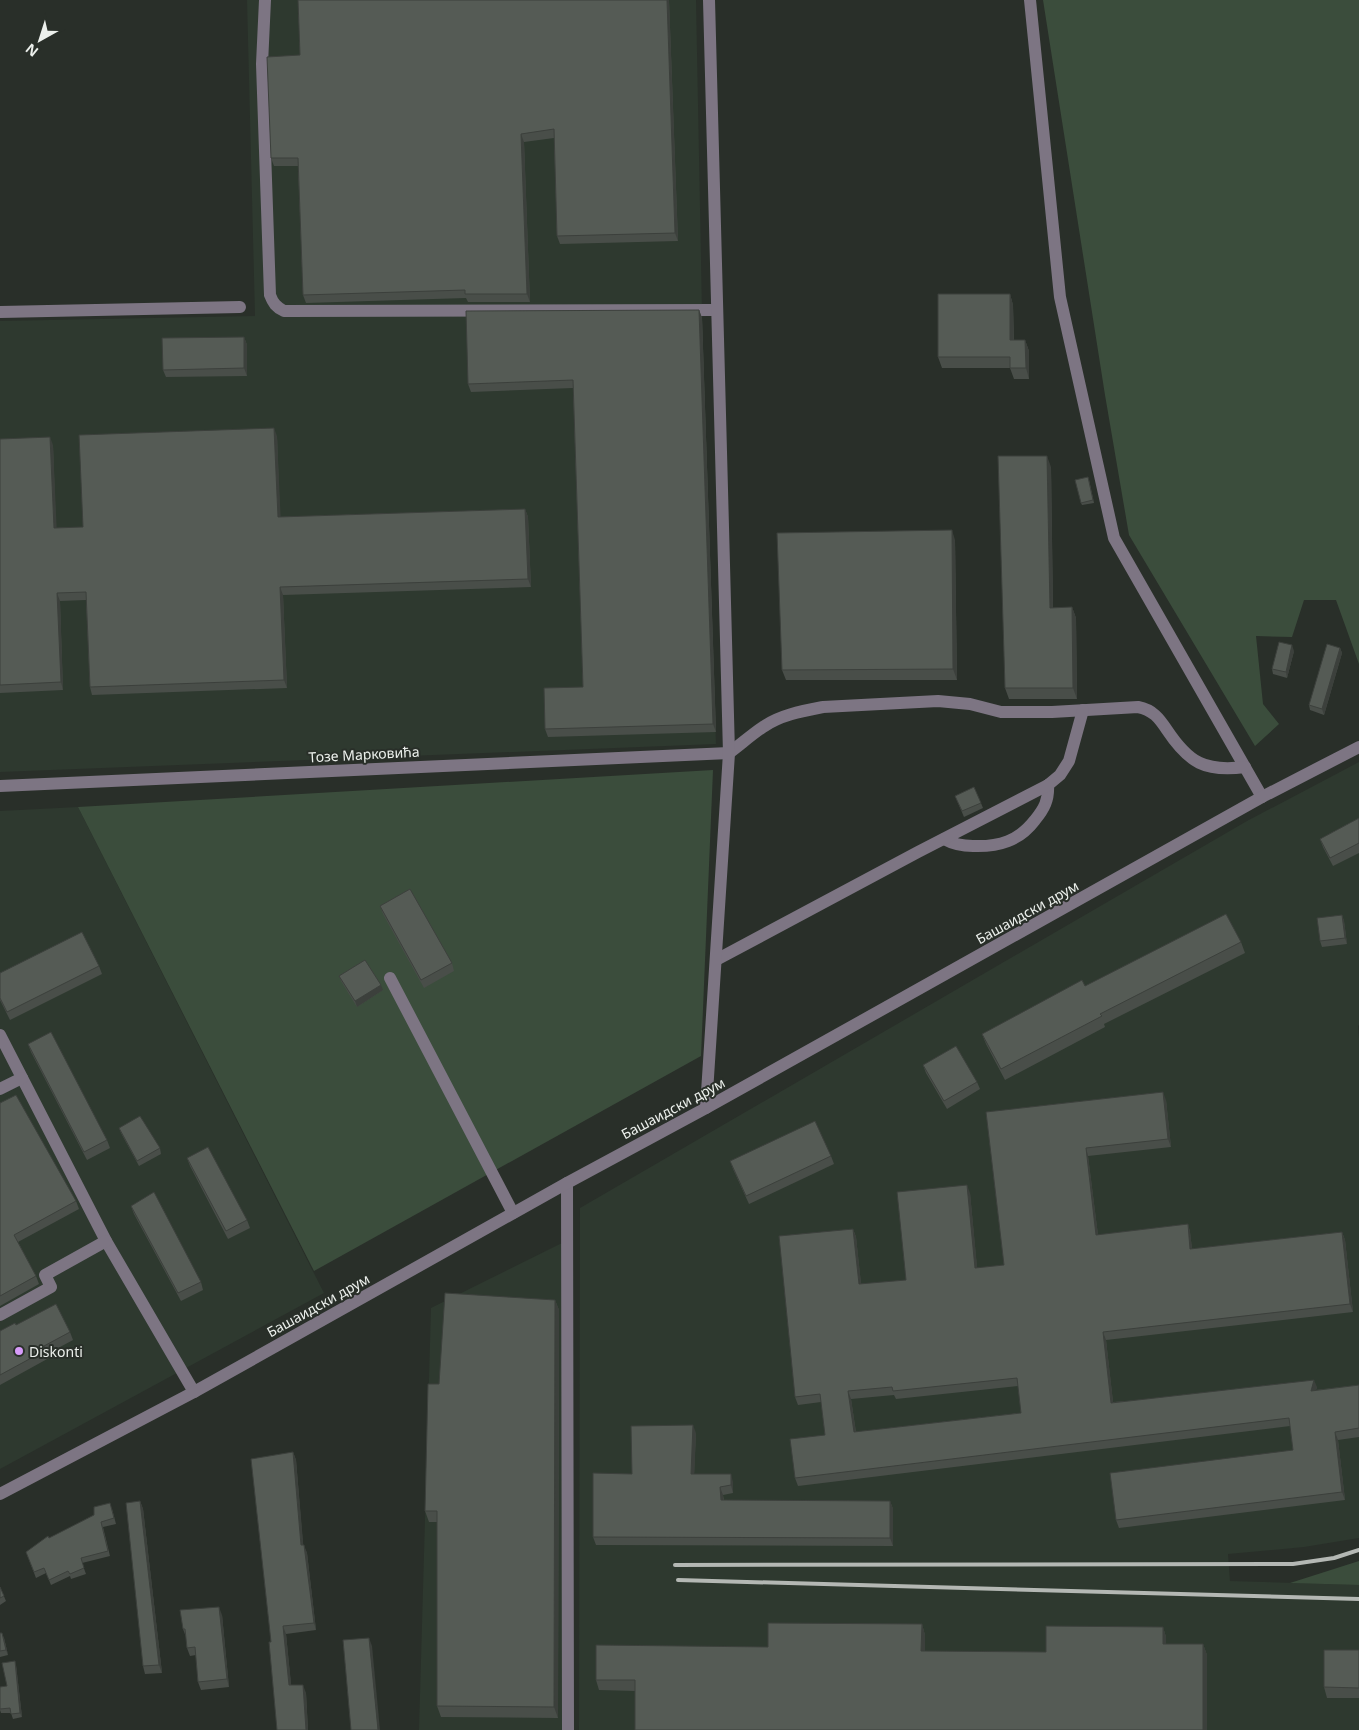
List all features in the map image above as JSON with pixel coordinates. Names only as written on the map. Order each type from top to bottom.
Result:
[{"type":"street","points":[[265,0],[262,64],[270,295],[274,304],[279,308],[284,311],[717,310]]},
{"type":"street","points":[[706,1108],[728,753],[709,0]]},
{"type":"street","points":[[1030,0],[1060,297],[1114,538],[1262,797]]},
{"type":"street","points":[[0,312],[240,307]]},
{"type":"street","points":[[728,753],[763,727],[791,714],[822,707],[938,701],[970,704],[1001,712],[1144,708],[1156,714],[1180,749],[1197,763],[1225,768],[1245,767]]},
{"type":"street","points":[[716,960],[1048,785],[1070,761],[1083,710]]},
{"type":"street","name":"Башаидски друм","points":[[0,1494],[194,1392],[1262,797],[1359,747]]},
{"type":"street","name":"Тозе Марковића","points":[[0,786],[728,753]]},
{"type":"street","points":[[944,839],[951,843],[965,846],[987,846],[1009,842],[1028,829],[1044,808],[1048,798],[1048,785]]},
{"type":"street","points":[[390,978],[513,1213]]},
{"type":"street","points":[[0,1035],[106,1241],[194,1392]]},
{"type":"street","points":[[0,1089],[22,1078]]},
{"type":"street","points":[[567,1183],[568,1730]]},
{"type":"street","points":[[0,1315],[51,1286],[45,1275],[106,1241]]},
{"type":"shaded area","points":[[247,0],[696,0],[702,312],[716,744],[0,772],[0,321],[255,316]]},
{"type":"shaded area","points":[[1043,0],[1359,0],[1359,664],[1336,600],[1304,600],[1292,637],[1256,636],[1263,704],[1279,724],[1255,746],[1129,535]]},
{"type":"shaded area","points":[[1359,762],[1359,1538],[1304,1547],[1228,1554],[1230,1581],[1359,1585],[1359,1730],[579,1730],[580,1208],[1247,821]]},
{"type":"shaded area","points":[[713,770],[701,1056],[314,1271],[78,807]]},
{"type":"shaded area","points":[[78,807],[324,1293],[0,1469],[0,811]]},
{"type":"shaded area","points":[[562,1243],[564,1730],[419,1730],[431,1308]]},
{"type":"shaded area","points":[[1359,1561],[1359,1585],[1290,1583]]},
{"type":"building","points":[[298,0],[667,0],[675,233],[557,236],[554,129],[521,134],[527,294],[465,294],[465,290],[303,295],[298,158],[271,158],[267,57],[300,55]]},
{"type":"building","points":[[938,294],[1010,294],[1010,340],[1025,340],[1026,368],[1010,368],[1010,357],[938,357]]},
{"type":"building","points":[[699,310],[713,724],[545,729],[544,688],[583,687],[573,380],[468,384],[466,311]]},
{"type":"building","points":[[244,337],[244,368],[163,370],[162,338]]},
{"type":"building","points":[[274,428],[278,517],[525,509],[528,579],[280,587],[284,680],[90,687],[86,592],[57,593],[61,682],[0,685],[0,439],[50,437],[54,528],[83,527],[79,435]]},
{"type":"building","points":[[998,456],[1047,456],[1050,608],[1072,607],[1073,688],[1005,688]]},
{"type":"building","points":[[1088,477],[1093,500],[1081,503],[1075,480]]},
{"type":"building","points":[[952,530],[953,669],[782,670],[777,533]]},
{"type":"building","points":[[1279,642],[1292,645],[1286,672],[1272,669]]},
{"type":"building","points":[[1327,644],[1340,648],[1322,709],[1309,705]]},
{"type":"building","points":[[974,787],[981,803],[962,811],[955,796]]},
{"type":"building","points":[[1359,818],[1359,843],[1330,858],[1320,839]]},
{"type":"building","points":[[410,889],[452,963],[421,980],[380,906]]},
{"type":"building","points":[[1226,914],[1241,942],[1100,1014],[1102,1016],[1001,1069],[982,1034],[1082,980],[1085,986]]},
{"type":"building","points":[[1342,915],[1345,938],[1320,941],[1317,918]]},
{"type":"building","points":[[82,932],[99,966],[7,1012],[0,998],[0,973]]},
{"type":"building","points":[[365,960],[381,985],[355,1001],[339,976]]},
{"type":"building","points":[[51,1032],[107,1140],[84,1152],[28,1044]]},
{"type":"building","points":[[956,1046],[977,1082],[944,1101],[923,1065]]},
{"type":"building","points":[[1163,1092],[1168,1139],[1086,1148],[1096,1235],[1188,1224],[1190,1249],[1342,1232],[1350,1304],[1103,1332],[1111,1403],[1314,1380],[1311,1391],[1359,1385],[1359,1428],[1335,1432],[1342,1492],[1116,1520],[1110,1473],[1293,1450],[1289,1418],[795,1478],[790,1439],[825,1435],[820,1394],[795,1397],[779,1236],[853,1229],[859,1284],[906,1280],[897,1192],[967,1185],[975,1268],[1004,1265],[986,1112]],"holes":[[[1017,1378],[1021,1413],[854,1432],[848,1391],[892,1387],[893,1391]]]},
{"type":"building","points":[[16,1095],[76,1201],[14,1235],[36,1276],[0,1296],[0,1103]]},
{"type":"building","points":[[140,1116],[160,1148],[137,1161],[119,1128]]},
{"type":"building","points":[[815,1121],[831,1156],[746,1196],[730,1161]]},
{"type":"building","points":[[208,1147],[247,1220],[226,1231],[187,1158]]},
{"type":"building","points":[[154,1192],[201,1282],[178,1293],[131,1206]]},
{"type":"building","points":[[445,1293],[555,1300],[554,1707],[437,1706],[437,1511],[425,1511],[428,1384],[439,1384]]},
{"type":"building","points":[[56,1304],[70,1332],[44,1346],[46,1350],[0,1375],[0,1331],[15,1323],[16,1325]]},
{"type":"building","points":[[693,1425],[691,1474],[731,1474],[731,1485],[720,1487],[721,1500],[890,1501],[890,1538],[593,1537],[593,1473],[632,1474],[631,1426]]},
{"type":"building","points":[[293,1452],[301,1545],[304,1545],[314,1623],[283,1626],[289,1685],[303,1685],[306,1730],[277,1730],[269,1642],[271,1642],[251,1459]]},
{"type":"building","points":[[140,1501],[159,1665],[143,1666],[126,1503]]},
{"type":"building","points":[[110,1503],[114,1518],[101,1522],[108,1551],[81,1558],[84,1568],[70,1574],[68,1571],[49,1580],[44,1568],[34,1572],[26,1552],[48,1536],[49,1538],[94,1515],[94,1507]]},
{"type":"building","points":[[0,1587],[4,1596],[0,1598]]},
{"type":"building","points":[[219,1607],[227,1679],[198,1682],[195,1647],[187,1648],[180,1610]]},
{"type":"building","points":[[768,1623],[922,1624],[921,1651],[1046,1652],[1046,1626],[1163,1627],[1163,1644],[1203,1644],[1203,1730],[635,1730],[635,1680],[596,1680],[596,1645],[768,1647]]},
{"type":"building","points":[[0,1633],[2,1633],[6,1650],[0,1651]]},
{"type":"building","points":[[369,1638],[378,1730],[351,1730],[343,1640]]},
{"type":"building","points":[[1324,1650],[1359,1650],[1359,1688],[1324,1687]]},
{"type":"building","points":[[15,1661],[20,1713],[11,1714],[10,1708],[0,1709],[0,1687],[7,1686],[2,1663]]},
{"type":"railway","points":[[675,1565],[1293,1564],[1334,1558],[1359,1550]]},
{"type":"railway","points":[[678,1580],[1359,1599]]},
{"type":"place","name":"Diskonti","points":[[19,1351]]}]
